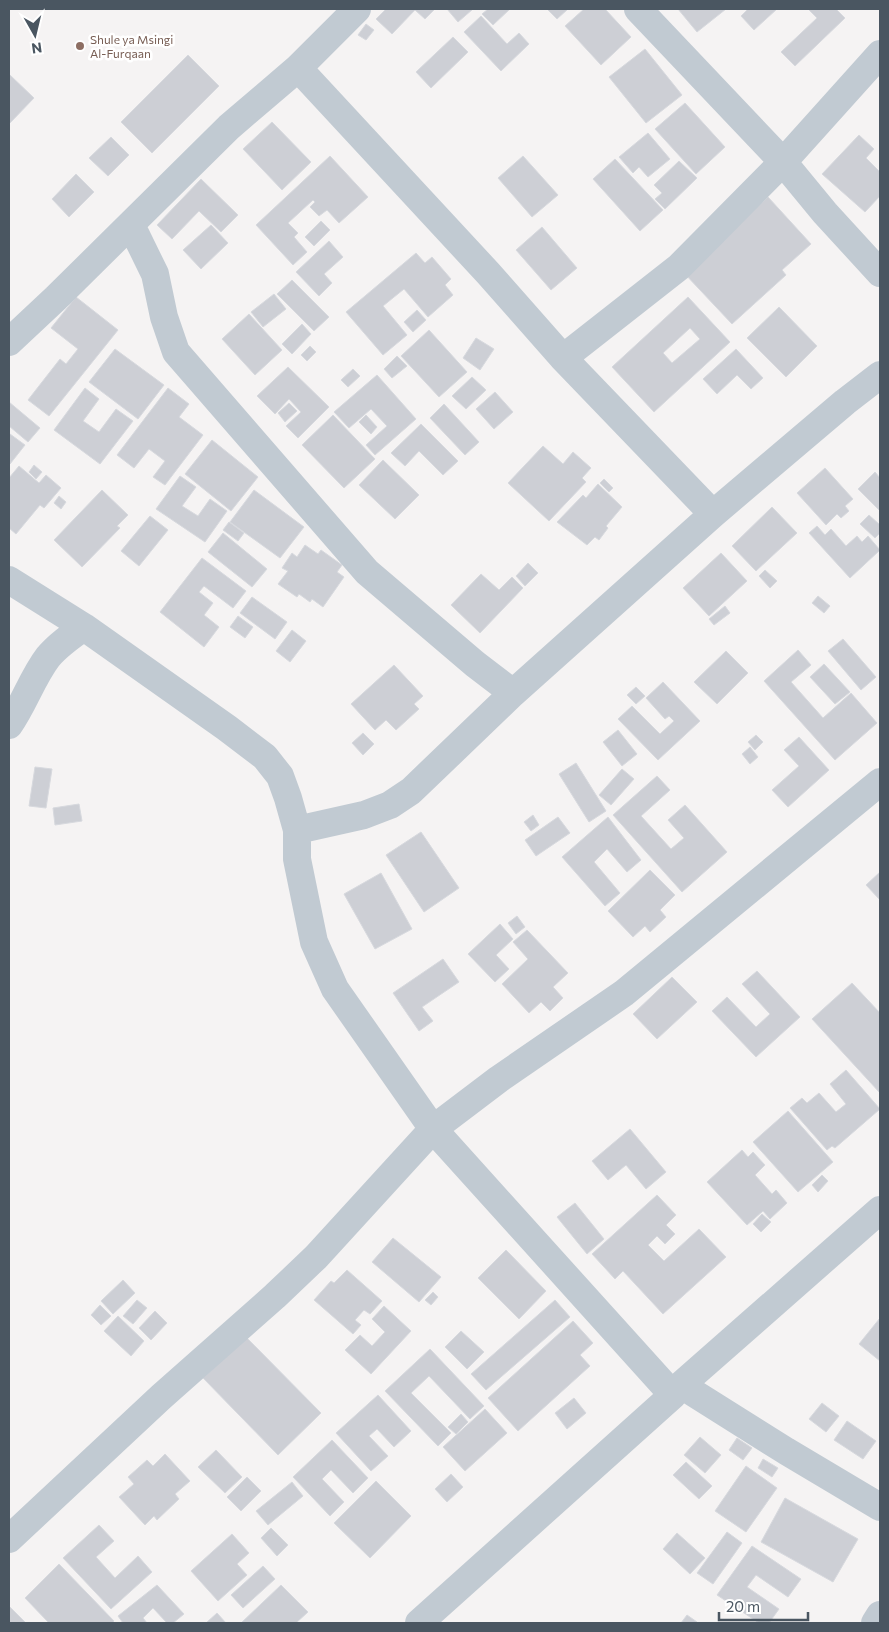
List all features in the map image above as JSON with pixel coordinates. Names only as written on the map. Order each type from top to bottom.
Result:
[{"type":"street","points":[[9,342],[230,127],[298,68],[357,9]]},
{"type":"street","points":[[638,9],[784,162],[825,213],[880,273]]},
{"type":"street","points":[[563,358],[679,267],[784,162],[880,54]]},
{"type":"street","points":[[298,68],[488,273],[563,358],[713,514]]},
{"type":"street","points":[[131,225],[155,274],[164,317],[176,352],[367,572],[475,664],[513,693]]},
{"type":"street","points":[[297,830],[364,815],[390,805],[411,791],[513,693],[713,514],[845,402],[880,375]]},
{"type":"street","points":[[9,580],[84,627],[265,757],[280,776],[288,798],[297,830],[297,859],[314,942],[335,989],[433,1129],[677,1390],[786,1451],[880,1507]]},
{"type":"street","points":[[9,725],[48,657],[66,639],[84,627]]},
{"type":"street","points":[[9,1539],[161,1397],[316,1257],[433,1129],[499,1079],[624,993],[880,782]]},
{"type":"street","points":[[419,1623],[880,1210]]},
{"type":"street","points":[[875,1623],[880,1615]]},
{"type":"building","points":[[386,9],[435,9],[425,19],[415,10],[392,34],[376,19]]},
{"type":"building","points":[[447,9],[473,9],[458,22]]},
{"type":"building","points":[[488,9],[510,9],[493,25],[482,14]]},
{"type":"building","points":[[547,9],[568,9],[557,19]]},
{"type":"building","points":[[584,9],[605,9],[631,37],[601,65],[565,26]]},
{"type":"building","points":[[678,9],[726,9],[697,32]]},
{"type":"building","points":[[748,9],[777,9],[754,30],[741,16]]},
{"type":"building","points":[[808,9],[836,9],[845,18],[795,66],[781,52],[817,18]]},
{"type":"building","points":[[481,16],[507,44],[519,33],[529,44],[501,71],[464,32]]},
{"type":"building","points":[[366,24],[374,30],[366,40],[358,35]]},
{"type":"building","points":[[453,37],[468,52],[431,88],[416,72]]},
{"type":"building","points":[[645,49],[682,95],[646,123],[609,77]]},
{"type":"building","points":[[188,55],[219,86],[152,153],[121,122]]},
{"type":"building","points":[[9,76],[34,98],[9,124]]},
{"type":"building","points":[[685,103],[725,147],[696,174],[655,129]]},
{"type":"building","points":[[272,122],[311,162],[282,190],[243,149]]},
{"type":"building","points":[[648,133],[670,159],[648,177],[639,167],[633,173],[619,157]]},
{"type":"building","points":[[859,135],[874,149],[866,158],[879,171],[880,169],[880,196],[865,212],[822,174]]},
{"type":"building","points":[[111,137],[129,155],[108,176],[89,158]]},
{"type":"building","points":[[330,156],[368,197],[339,223],[327,210],[319,216],[310,207],[315,202],[313,200],[288,223],[298,233],[294,237],[307,252],[293,265],[256,225]]},
{"type":"building","points":[[523,156],[558,195],[532,217],[498,178]]},
{"type":"building","points":[[615,159],[663,210],[640,231],[593,179]]},
{"type":"building","points":[[679,161],[697,178],[665,209],[655,199],[662,193],[654,185]]},
{"type":"building","points":[[76,174],[94,192],[69,217],[52,199]]},
{"type":"building","points":[[201,179],[238,215],[221,232],[199,211],[172,239],[157,225]]},
{"type":"building","points":[[768,197],[811,244],[782,270],[786,275],[732,324],[684,273]]},
{"type":"building","points":[[321,221],[330,230],[314,246],[305,237]]},
{"type":"building","points":[[211,225],[228,243],[201,269],[183,250]]},
{"type":"building","points":[[542,227],[577,268],[551,290],[516,250]]},
{"type":"building","points":[[329,241],[343,257],[324,274],[332,283],[319,296],[296,272]]},
{"type":"building","points":[[416,253],[425,263],[432,257],[451,279],[445,285],[453,295],[428,317],[404,289],[383,306],[407,335],[383,355],[346,312]]},
{"type":"building","points":[[292,280],[329,317],[314,331],[277,294]]},
{"type":"building","points":[[274,294],[286,309],[263,327],[251,312]]},
{"type":"building","points":[[76,297],[118,330],[49,416],[28,400],[60,359],[66,364],[78,349],[51,328]]},
{"type":"building","points":[[688,297],[730,342],[654,412],[612,367]],"holes":[[[690,328],[700,339],[672,363],[663,353]]]},
{"type":"building","points":[[779,307],[817,346],[786,377],[747,338]]},
{"type":"building","points":[[417,310],[426,320],[413,332],[404,322]]},
{"type":"building","points":[[249,314],[282,350],[255,375],[222,339]]},
{"type":"building","points":[[302,324],[311,334],[292,354],[282,344]]},
{"type":"building","points":[[429,330],[467,372],[439,397],[401,356]]},
{"type":"building","points":[[476,338],[494,349],[480,370],[463,358]]},
{"type":"building","points":[[310,346],[316,352],[307,361],[301,355]]},
{"type":"building","points":[[115,349],[164,385],[138,419],[89,382]]},
{"type":"building","points":[[736,349],[763,378],[751,389],[737,375],[717,394],[703,379]]},
{"type":"building","points":[[397,356],[407,366],[392,378],[384,369]]},
{"type":"building","points":[[288,367],[329,407],[298,438],[286,426],[301,412],[289,399],[275,414],[257,396]]},
{"type":"building","points":[[353,369],[360,376],[348,387],[341,380]]},
{"type":"building","points":[[377,375],[416,419],[375,455],[366,445],[387,426],[371,409],[349,428],[334,412]]},
{"type":"building","points":[[472,377],[486,390],[466,409],[452,396]]},
{"type":"building","points":[[85,388],[99,399],[83,421],[99,432],[116,409],[133,421],[100,464],[54,430]]},
{"type":"building","points":[[168,388],[189,404],[179,417],[203,435],[165,485],[153,477],[165,461],[149,449],[134,468],[117,455]]},
{"type":"building","points":[[495,392],[513,412],[494,429],[476,409]]},
{"type":"building","points":[[9,402],[40,428],[28,442],[9,426]]},
{"type":"building","points":[[289,403],[297,411],[285,422],[278,413]]},
{"type":"building","points":[[444,404],[479,442],[465,455],[430,418]]},
{"type":"building","points":[[333,415],[375,459],[344,488],[302,445]]},
{"type":"building","points":[[366,415],[377,427],[371,434],[359,422]]},
{"type":"building","points":[[421,424],[458,461],[443,475],[419,451],[405,466],[391,453]]},
{"type":"building","points":[[10,434],[25,445],[10,464],[9,436]]},
{"type":"building","points":[[212,440],[258,477],[231,511],[185,474]]},
{"type":"building","points":[[543,446],[563,464],[573,452],[591,468],[582,478],[586,482],[549,521],[508,483]]},
{"type":"building","points":[[383,460],[419,495],[395,519],[359,485]]},
{"type":"building","points":[[34,465],[42,472],[36,479],[29,472]]},
{"type":"building","points":[[19,466],[39,483],[46,475],[61,488],[44,508],[40,505],[16,534],[9,528],[9,478]]},
{"type":"building","points":[[825,468],[853,499],[845,506],[849,511],[841,518],[837,514],[826,525],[797,493]]},
{"type":"building","points":[[875,472],[880,478],[880,511],[858,489]]},
{"type":"building","points":[[180,476],[196,487],[182,506],[198,516],[210,499],[227,511],[205,542],[156,509]]},
{"type":"building","points":[[604,479],[613,488],[609,492],[600,483]]},
{"type":"building","points":[[598,484],[622,507],[606,526],[608,528],[599,540],[595,537],[587,545],[557,522],[583,495],[586,498]]},
{"type":"building","points":[[102,490],[128,515],[117,526],[120,528],[82,567],[54,540]]},
{"type":"building","points":[[254,490],[304,527],[280,558],[230,522]]},
{"type":"building","points":[[59,496],[66,502],[61,509],[54,503]]},
{"type":"building","points":[[772,507],[797,533],[756,571],[732,546]]},
{"type":"building","points":[[869,515],[880,525],[880,533],[875,538],[860,524]]},
{"type":"building","points":[[150,516],[168,530],[139,566],[121,551]]},
{"type":"building","points":[[229,522],[244,533],[238,541],[223,530]]},
{"type":"building","points":[[817,526],[825,535],[831,529],[846,546],[857,536],[862,542],[868,536],[880,550],[850,578],[809,533]]},
{"type":"building","points":[[223,533],[267,569],[252,587],[208,552]]},
{"type":"building","points":[[305,545],[318,554],[321,550],[342,565],[337,572],[344,577],[323,607],[312,599],[310,602],[299,594],[297,597],[278,584],[288,571],[282,568],[292,553],[297,557]]},
{"type":"building","points":[[721,553],[747,581],[709,616],[683,588]]},
{"type":"building","points":[[202,558],[246,591],[233,608],[204,586],[199,592],[213,603],[204,615],[219,627],[204,647],[160,612]]},
{"type":"building","points":[[528,563],[538,573],[525,586],[516,576]]},
{"type":"building","points":[[765,570],[777,581],[770,588],[759,576]]},
{"type":"building","points":[[481,574],[499,590],[512,577],[523,588],[480,633],[451,605]]},
{"type":"building","points":[[818,596],[830,606],[824,613],[812,603]]},
{"type":"building","points":[[252,597],[287,622],[275,639],[240,613]]},
{"type":"building","points":[[725,606],[730,613],[714,625],[709,619]]},
{"type":"building","points":[[238,616],[253,627],[245,638],[230,627]]},
{"type":"building","points":[[292,630],[306,641],[290,662],[276,651]]},
{"type":"building","points":[[843,639],[876,677],[861,690],[828,651]]},
{"type":"building","points":[[798,650],[811,665],[791,682],[823,718],[851,693],[877,723],[835,760],[764,681]]},
{"type":"building","points":[[726,651],[748,673],[717,704],[694,682]]},
{"type":"building","points":[[824,664],[850,692],[835,704],[810,677]]},
{"type":"building","points":[[394,665],[423,696],[414,704],[419,709],[396,730],[386,720],[375,730],[351,704]]},
{"type":"building","points":[[663,682],[700,721],[658,760],[618,719],[632,706],[660,734],[674,721],[669,716],[665,719],[646,698]]},
{"type":"building","points":[[636,687],[645,696],[636,704],[627,695]]},
{"type":"building","points":[[618,730],[637,754],[622,766],[603,742]]},
{"type":"building","points":[[363,733],[374,744],[363,755],[352,743]]},
{"type":"building","points":[[756,735],[763,742],[755,750],[748,742]]},
{"type":"building","points":[[799,737],[829,770],[788,807],[772,790],[799,766],[784,750]]},
{"type":"building","points":[[750,747],[758,757],[750,764],[742,754]]},
{"type":"building","points":[[576,763],[606,811],[589,822],[559,774]]},
{"type":"building","points":[[35,767],[52,769],[46,808],[29,806]]},
{"type":"building","points":[[622,769],[634,779],[611,805],[599,795]]},
{"type":"building","points":[[657,776],[670,790],[641,816],[671,849],[684,838],[668,820],[685,805],[727,852],[682,892],[613,815]]},
{"type":"building","points":[[79,804],[82,821],[55,825],[53,808]]},
{"type":"building","points":[[533,815],[539,825],[531,831],[524,822]]},
{"type":"building","points":[[558,817],[570,833],[536,856],[525,840]]},
{"type":"building","points":[[608,817],[641,860],[627,872],[607,849],[594,862],[620,893],[605,906],[562,857]]},
{"type":"building","points":[[421,832],[459,888],[424,912],[386,855]]},
{"type":"building","points":[[650,870],[675,895],[660,910],[666,917],[650,932],[645,926],[633,937],[608,911]]},
{"type":"building","points":[[880,872],[880,900],[866,885]]},
{"type":"building","points":[[381,873],[412,929],[375,949],[344,894]]},
{"type":"building","points":[[517,916],[525,927],[516,934],[508,923]]},
{"type":"building","points":[[500,924],[513,939],[496,955],[509,969],[495,982],[468,954]]},
{"type":"building","points":[[527,930],[568,973],[553,987],[563,998],[550,1011],[541,1002],[529,1013],[502,984],[528,959],[513,942]]},
{"type":"building","points":[[443,959],[459,982],[422,1007],[433,1021],[419,1031],[393,993]]},
{"type":"building","points":[[757,971],[800,1017],[756,1057],[712,1011],[727,997],[756,1027],[770,1014],[742,984]]},
{"type":"building","points":[[672,977],[697,1002],[657,1039],[633,1014]]},
{"type":"building","points":[[852,983],[880,1013],[880,1093],[812,1019]]},
{"type":"building","points":[[846,1070],[880,1109],[835,1148],[832,1146],[827,1150],[790,1108],[802,1098],[807,1103],[819,1093],[836,1112],[846,1104],[830,1084]]},
{"type":"building","points":[[788,1111],[833,1162],[798,1192],[753,1142]]},
{"type":"building","points":[[630,1129],[666,1172],[646,1189],[626,1165],[608,1180],[592,1161]]},
{"type":"building","points":[[742,1150],[748,1157],[753,1152],[765,1165],[755,1175],[772,1194],[776,1190],[787,1203],[770,1219],[763,1211],[747,1225],[707,1182]]},
{"type":"building","points":[[822,1175],[828,1181],[818,1192],[812,1185]]},
{"type":"building","points":[[657,1195],[676,1215],[666,1225],[675,1234],[665,1244],[657,1236],[648,1245],[664,1261],[699,1229],[726,1257],[663,1314],[623,1271],[615,1279],[592,1254]]},
{"type":"building","points":[[575,1203],[604,1239],[587,1254],[557,1217]]},
{"type":"building","points":[[762,1214],[771,1222],[761,1232],[753,1224]]},
{"type":"building","points":[[393,1238],[441,1277],[419,1302],[372,1262]]},
{"type":"building","points":[[506,1250],[546,1291],[519,1319],[478,1278]]},
{"type":"building","points":[[347,1270],[382,1301],[370,1314],[364,1310],[355,1320],[361,1325],[353,1334],[314,1300],[331,1281],[334,1283]]},
{"type":"building","points":[[123,1280],[135,1293],[113,1314],[101,1301]]},
{"type":"building","points":[[433,1292],[438,1297],[431,1305],[425,1300]]},
{"type":"building","points":[[137,1300],[147,1308],[133,1324],[123,1316]]},
{"type":"building","points":[[555,1300],[570,1317],[486,1390],[471,1374]]},
{"type":"building","points":[[100,1305],[111,1316],[101,1325],[91,1315]]},
{"type":"building","points":[[384,1306],[411,1331],[371,1374],[345,1350],[360,1335],[372,1346],[385,1332],[372,1319]]},
{"type":"building","points":[[155,1311],[167,1323],[151,1340],[139,1328]]},
{"type":"building","points":[[118,1316],[144,1341],[131,1356],[104,1331]]},
{"type":"building","points":[[880,1318],[880,1361],[859,1344]]},
{"type":"building","points":[[573,1321],[593,1343],[580,1355],[590,1366],[518,1431],[488,1398]]},
{"type":"building","points":[[461,1331],[484,1352],[467,1369],[445,1347]]},
{"type":"building","points":[[246,1337],[321,1413],[278,1455],[203,1378]]},
{"type":"building","points":[[430,1349],[484,1406],[470,1419],[429,1376],[411,1393],[451,1433],[438,1446],[385,1391]]},
{"type":"building","points":[[378,1395],[411,1431],[394,1447],[377,1429],[369,1436],[388,1456],[371,1471],[336,1433]]},
{"type":"building","points":[[574,1398],[586,1413],[567,1429],[555,1413]]},
{"type":"building","points":[[822,1403],[839,1416],[826,1432],[809,1419]]},
{"type":"building","points":[[485,1409],[507,1433],[465,1471],[443,1447]]},
{"type":"building","points":[[461,1414],[468,1422],[456,1434],[448,1427]]},
{"type":"building","points":[[847,1421],[876,1441],[863,1459],[834,1440]]},
{"type":"building","points":[[700,1437],[721,1455],[705,1473],[684,1455]]},
{"type":"building","points":[[737,1438],[752,1448],[743,1460],[729,1450]]},
{"type":"building","points":[[332,1440],[368,1478],[353,1493],[331,1470],[322,1479],[344,1502],[330,1516],[293,1477]]},
{"type":"building","points":[[216,1450],[242,1477],[225,1493],[198,1467]]},
{"type":"building","points":[[165,1454],[190,1481],[175,1494],[179,1499],[157,1520],[154,1516],[145,1525],[119,1497],[134,1484],[128,1477],[147,1460],[153,1466]]},
{"type":"building","points":[[763,1459],[778,1468],[772,1477],[758,1468]]},
{"type":"building","points":[[686,1462],[712,1486],[699,1499],[673,1475]]},
{"type":"building","points":[[746,1466],[777,1488],[746,1532],[715,1511]]},
{"type":"building","points":[[451,1474],[463,1487],[447,1502],[435,1489]]},
{"type":"building","points":[[247,1477],[261,1491],[241,1511],[227,1497]]},
{"type":"building","points":[[376,1481],[411,1516],[370,1558],[334,1523]]},
{"type":"building","points":[[292,1482],[303,1496],[268,1525],[256,1511]]},
{"type":"building","points":[[785,1498],[858,1539],[833,1582],[761,1542]]},
{"type":"building","points":[[99,1525],[114,1541],[96,1557],[115,1578],[138,1556],[152,1572],[111,1609],[63,1558]]},
{"type":"building","points":[[271,1528],[288,1545],[277,1556],[261,1538]]},
{"type":"building","points":[[727,1532],[742,1543],[713,1584],[697,1573]]},
{"type":"building","points":[[677,1533],[705,1558],[690,1574],[663,1549]]},
{"type":"building","points":[[232,1534],[249,1553],[237,1564],[247,1575],[218,1601],[191,1571]]},
{"type":"building","points":[[752,1546],[801,1579],[788,1597],[756,1575],[747,1587],[779,1609],[769,1623],[759,1623],[717,1595]]},
{"type":"building","points":[[59,1564],[114,1621],[112,1623],[49,1623],[25,1598]]},
{"type":"building","points":[[263,1566],[275,1579],[243,1608],[231,1595]]},
{"type":"building","points":[[157,1585],[184,1614],[173,1623],[167,1623],[153,1608],[143,1618],[147,1623],[123,1623],[118,1616]]},
{"type":"building","points":[[281,1585],[308,1612],[296,1623],[241,1623]]},
{"type":"building","points":[[9,1606],[26,1623],[9,1623]]},
{"type":"building","points":[[217,1613],[226,1623],[206,1623]]},
{"type":"building","points":[[687,1615],[697,1622],[681,1623]]},
{"type":"place","name":"Shule ya Msingi Al-Furqaan","points":[[80,46]]}]
